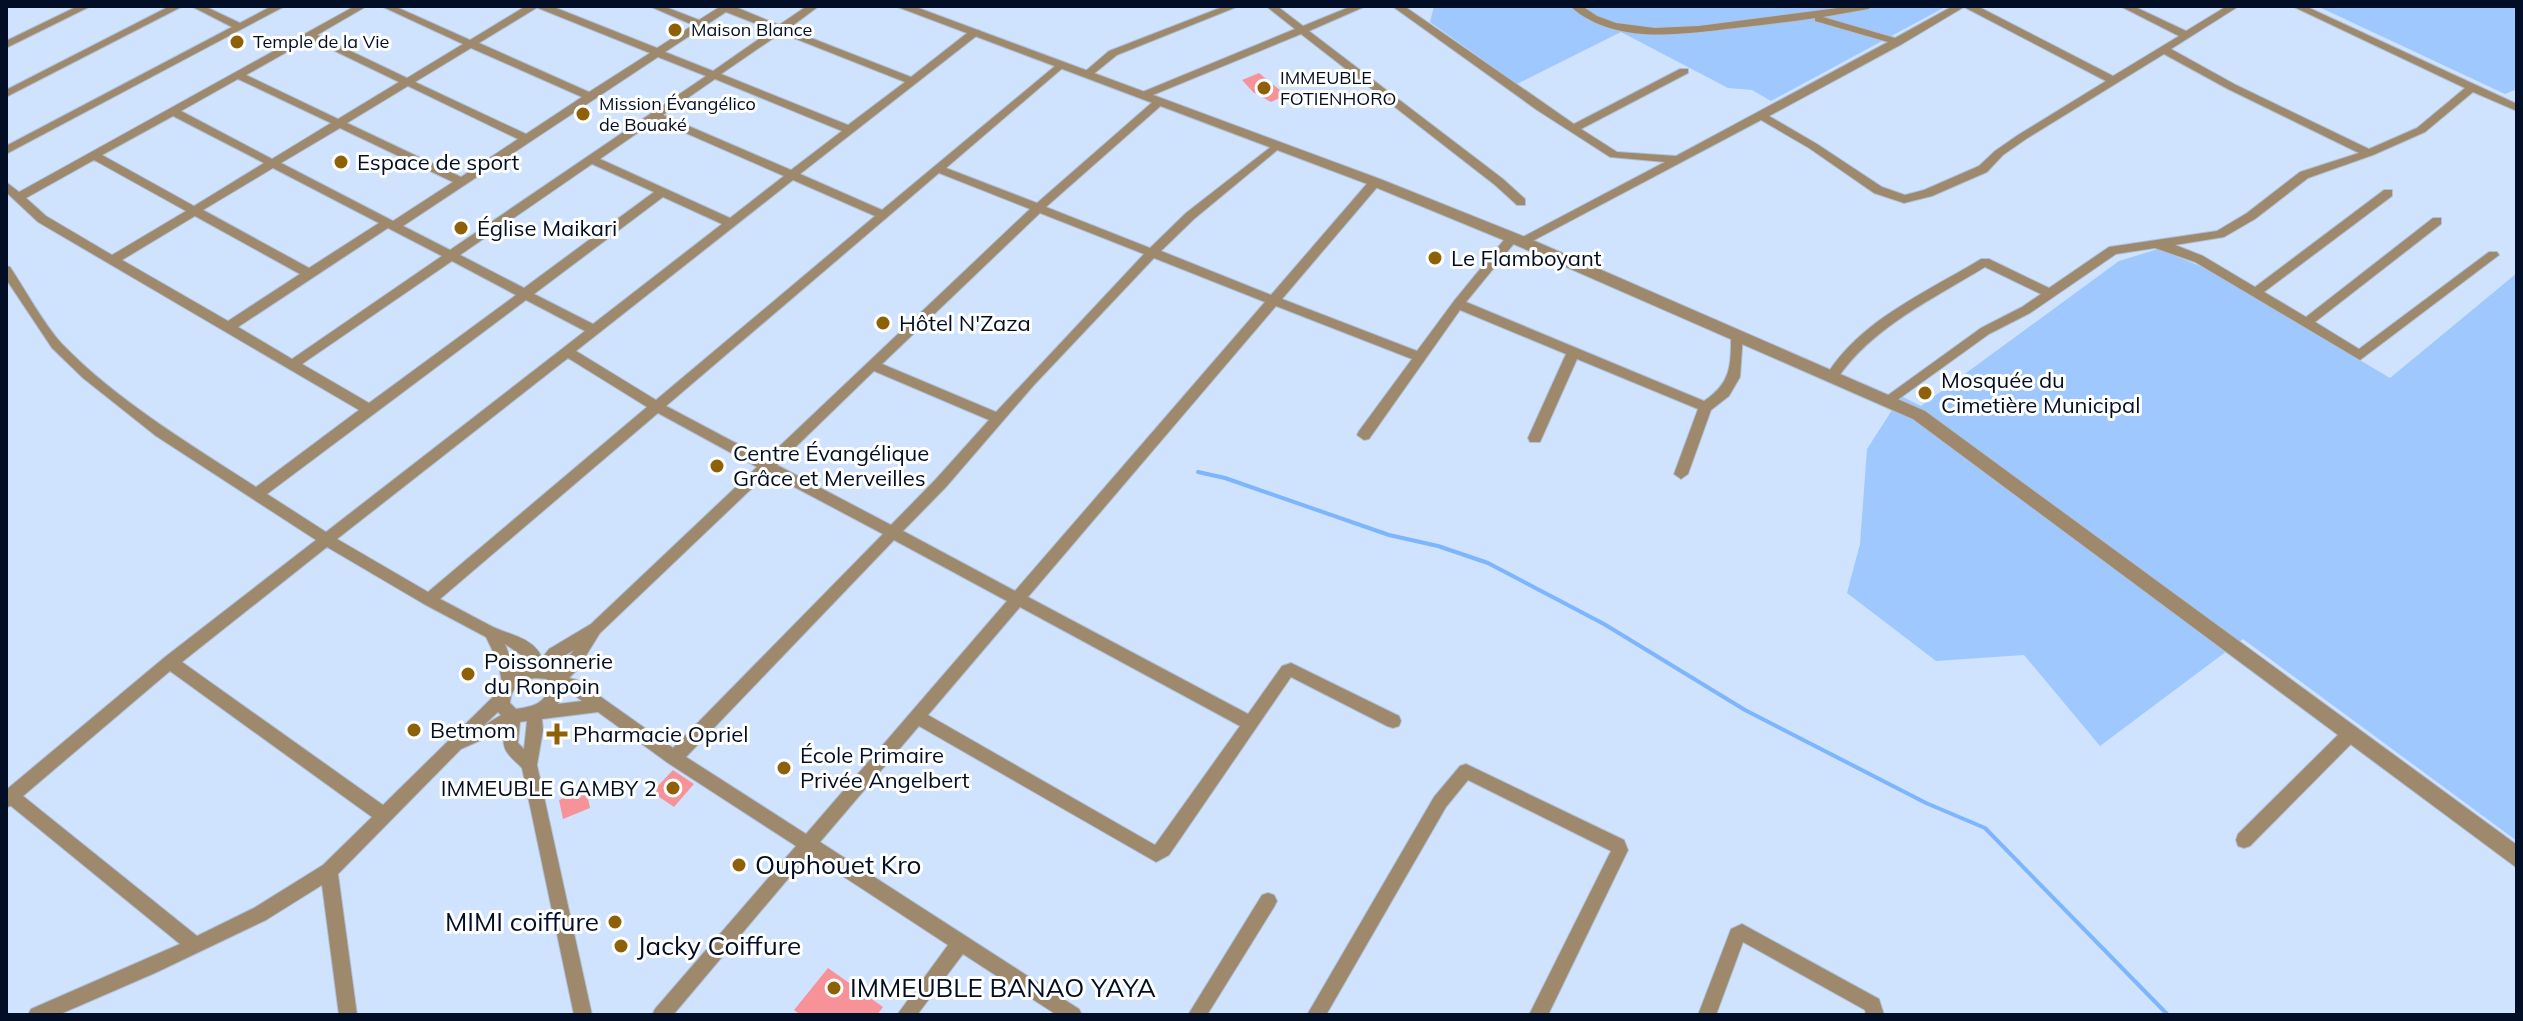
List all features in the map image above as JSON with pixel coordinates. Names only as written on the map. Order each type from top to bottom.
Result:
[{"type":"street","points":[[6,94],[178,6]]},
{"type":"street","points":[[196,6],[239,27]]},
{"type":"street","points":[[6,151],[280,6]]},
{"type":"street","points":[[19,197],[360,6]]},
{"type":"street","points":[[386,6],[591,97]]},
{"type":"street","points":[[111,261],[533,6]]},
{"type":"street","points":[[542,6],[850,130]]},
{"type":"street","points":[[654,6],[700,24]]},
{"type":"street","points":[[292,365],[814,6]]},
{"type":"street","points":[[901,6],[1375,182],[1518,240],[1889,401],[1939,426],[2517,858]]},
{"type":"street","points":[[1087,74],[1113,53],[1234,6]]},
{"type":"street","points":[[1271,6],[1521,202]]},
{"type":"street","points":[[1144,95],[1301,31],[1341,10],[1361,6]]},
{"type":"street","points":[[1397,6],[1619,158],[1678,160]]},
{"type":"street","points":[[1575,6],[1609,24],[1665,34],[1811,18],[1868,6]]},
{"type":"street","points":[[1364,435],[1458,304],[1518,240],[1678,160],[1960,6]]},
{"type":"street","points":[[1969,6],[2115,81]]},
{"type":"street","points":[[2125,6],[2185,35]]},
{"type":"street","points":[[1761,116],[1813,146],[1878,190],[1904,199],[1928,193],[1983,169],[2010,145],[2234,6]]},
{"type":"street","points":[[2297,6],[2515,104]]},
{"type":"street","points":[[6,45],[80,7]]},
{"type":"street","points":[[227,328],[462,182],[726,7],[912,81]]},
{"type":"street","points":[[1811,18],[1853,27],[1898,42]]},
{"type":"street","points":[[195,946],[9,798],[170,662],[975,32]]},
{"type":"street","points":[[309,35],[527,139]]},
{"type":"street","points":[[2163,49],[2232,87],[2369,153]]},
{"type":"street","points":[[429,600],[1061,64]]},
{"type":"street","points":[[1573,129],[1684,71]]},
{"type":"street","points":[[238,75],[462,182]]},
{"type":"street","points":[[1889,401],[1985,331],[2051,294],[2113,250],[2220,234],[2251,216],[2304,175],[2369,153],[2421,130],[2472,87]]},
{"type":"street","points":[[37,1015],[195,946],[296,893],[329,871],[501,698],[510,683],[518,676],[539,670],[554,654],[596,628],[1036,210],[1160,101]]},
{"type":"street","points":[[172,111],[594,330]]},
{"type":"street","points":[[655,115],[883,215]]},
{"type":"street","points":[[674,758],[941,483],[1154,251],[1190,216],[1277,145]]},
{"type":"street","points":[[93,155],[310,274]]},
{"type":"street","points":[[591,159],[731,223]]},
{"type":"street","points":[[938,169],[1036,210],[1154,251],[1419,357]]},
{"type":"street","points":[[661,1015],[1375,182]]},
{"type":"street","points":[[6,186],[42,219],[370,410]]},
{"type":"street","points":[[256,494],[662,192]]},
{"type":"street","points":[[2256,292],[2388,193]]},
{"type":"street","points":[[2306,323],[2437,221]]},
{"type":"street","points":[[2140,245],[2173,248],[2199,259],[2360,355],[2493,255]]},
{"type":"street","points":[[1832,376],[1839,361],[1879,330],[1985,262],[2051,294]]},
{"type":"street","points":[[6,270],[56,345],[88,375],[161,432],[327,540],[429,600],[491,633],[516,642],[534,656],[539,670]]},
{"type":"street","points":[[1458,304],[1705,407]]},
{"type":"street","points":[[1681,474],[1705,407],[1721,397],[1733,382],[1737,369],[1737,335]]},
{"type":"street","points":[[567,351],[657,407],[1250,723]]},
{"type":"street","points":[[1535,438],[1573,353]]},
{"type":"street","points":[[871,365],[998,418]]},
{"type":"street","points":[[583,1015],[529,765],[538,713],[556,696],[558,682],[596,628]]},
{"type":"street","points":[[491,633],[506,662],[510,683]]},
{"type":"street","points":[[170,662],[383,815]]},
{"type":"street","points":[[539,670],[553,675],[558,682],[572,685],[674,758],[1073,1015]]},
{"type":"street","points":[[915,716],[1156,854],[1163,849],[1287,671],[1291,670],[1393,721]]},
{"type":"street","points":[[501,698],[502,706],[512,716],[510,745],[529,765]]},
{"type":"street","points":[[454,745],[492,730],[512,716],[601,705]]},
{"type":"street","points":[[2244,840],[2351,733]]},
{"type":"street","points":[[1316,1015],[1440,802],[1466,771],[1618,846],[1620,850],[1538,1015]]},
{"type":"street","points":[[329,871],[348,1015]]},
{"type":"street","points":[[1197,1015],[1268,901]]},
{"type":"street","points":[[1707,1015],[1737,935],[1742,932],[1873,1005],[1875,1015]]},
{"type":"street","points":[[906,1015],[961,942]]},
{"type":"shaded area","points":[[1434,6],[1947,6],[1771,101],[1752,90],[1728,88],[1621,32],[1517,84],[1430,22]]},
{"type":"shaded area","points":[[2317,6],[2517,6],[2517,89],[2505,94]]},
{"type":"shaded area","points":[[2158,249],[2205,268],[2390,378],[2517,273],[2517,841],[2243,639],[2100,746],[2024,655],[1936,661],[1847,593],[1860,544],[1867,449],[1901,396],[1921,406],[2119,261]]},
{"type":"building","name":"IMMEUBLE FOTIENHORO","points":[[1259,73],[1286,95],[1271,102],[1253,92],[1242,80]]},
{"type":"building","name":"IMMEUBLE GAMBY 2","points":[[673,770],[694,784],[674,807],[652,792]]},
{"type":"building","points":[[586,789],[590,808],[563,819],[559,800]]},
{"type":"building","name":"IMMEUBLE BANAO YAYA","points":[[828,968],[883,1007],[877,1015],[801,1015],[794,1010]]},
{"type":"waterway","points":[[1198,472],[1225,478],[1389,535],[1438,546],[1488,563],[1604,624],[1745,710],[1926,803],[1985,828],[2168,1015]]},
{"type":"place","name":"Maison Blance","points":[[675,30]]},
{"type":"place","name":"Temple de la Vie","points":[[237,42]]},
{"type":"place","name":"IMMEUBLE FOTIENHORO","points":[[1264,88]]},
{"type":"place","name":"Mission Évangélico de Bouaké","points":[[583,114]]},
{"type":"place","name":"Espace de sport","points":[[341,162]]},
{"type":"place","name":"Église Maikari","points":[[461,228]]},
{"type":"place","name":"Le Flamboyant","points":[[1435,258]]},
{"type":"place","name":"Hôtel N'Zaza","points":[[883,323]]},
{"type":"place","name":"Mosquée du Cimetière Municipal","points":[[1925,393]]},
{"type":"place","name":"Centre Évangélique Grâce et Merveilles","points":[[717,466]]},
{"type":"place","name":"Poissonnerie du Ronpoin","points":[[468,674]]},
{"type":"place","name":"Betmom","points":[[414,730]]},
{"type":"place","name":"Pharmacie Opriel","points":[[557,734]]},
{"type":"place","name":"École Primaire Privée Angelbert","points":[[784,768]]},
{"type":"place","name":"IMMEUBLE GAMBY 2","points":[[673,788]]},
{"type":"place","name":"Ouphouet Kro","points":[[739,865]]},
{"type":"place","name":"MIMI coiffure","points":[[615,922]]},
{"type":"place","name":"Jacky Coiffure","points":[[621,946]]},
{"type":"place","name":"IMMEUBLE BANAO YAYA","points":[[834,988]]}]
